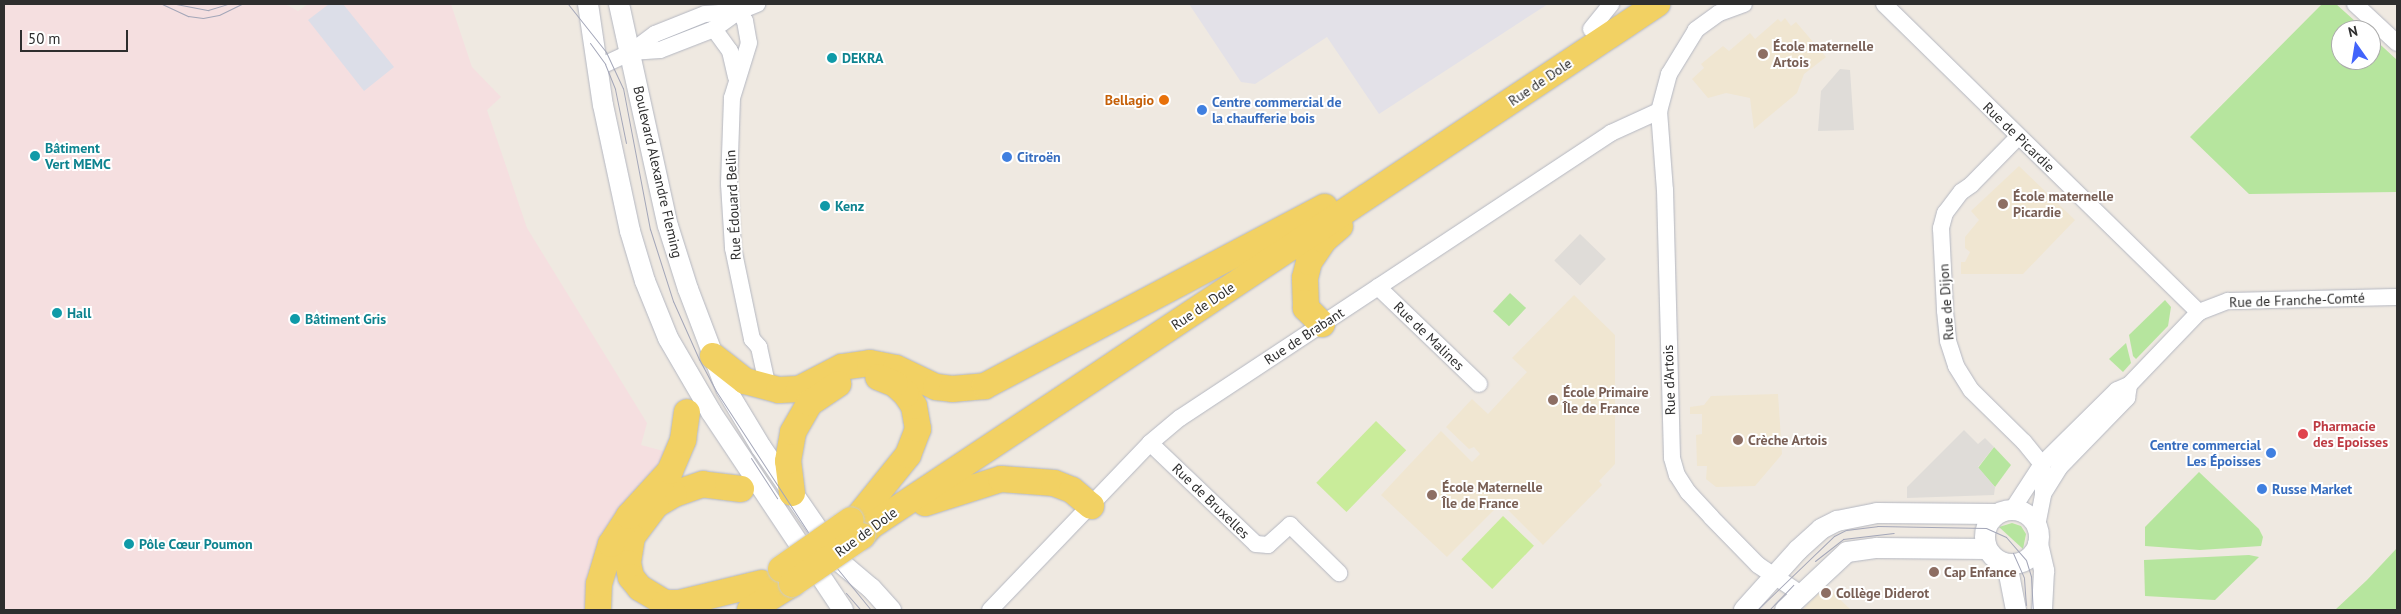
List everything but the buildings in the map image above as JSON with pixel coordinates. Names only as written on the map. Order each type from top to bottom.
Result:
[{"type":"main road","name":"Rue de Dole","points":[[861,525],[1325,207],[1630,4]]},
{"type":"main road","name":"Rue de Dole","points":[[721,610],[778,579],[1410,168],[1657,4]]},
{"type":"main road","points":[[1322,324],[1306,308],[1305,278],[1309,262],[1324,240],[1410,168]]},
{"type":"main road","points":[[713,356],[737,377],[768,388],[799,389],[842,368],[870,363],[896,368],[936,387],[966,389],[985,386],[1325,207]]},
{"type":"main road","points":[[780,495],[789,446],[800,416],[822,393],[835,385],[866,376],[881,378],[895,384],[906,394],[914,406],[918,429],[908,455],[861,525]]},
{"type":"main road","points":[[598,610],[599,584],[611,544],[629,516],[670,472],[683,440],[687,412]]},
{"type":"main road","points":[[861,525],[949,494],[1000,479],[1054,483],[1072,490],[1091,506]]},
{"type":"main road","points":[[741,489],[716,483],[703,484],[674,494],[656,505],[632,537],[628,563],[632,577],[640,588],[651,597],[665,603],[686,602],[778,579]]},
{"type":"main road","name":"Rue de Dole","points":[[750,610],[778,579]]},
{"type":"street","name":"Boulevard Alexandre Fleming","points":[[588,4],[599,67],[603,105],[630,231],[645,281],[668,338],[700,395],[780,495],[841,563],[871,588],[889,610]]},
{"type":"street","name":"Boulevard Alexandre Fleming","points":[[619,4],[668,226],[713,356],[738,412],[780,495],[843,610]]},
{"type":"street","points":[[599,67],[631,52],[655,34],[705,14],[757,4]]},
{"type":"street","name":"Rue de Dole","points":[[1592,29],[1611,4]]},
{"type":"street","points":[[1659,111],[1669,74],[1696,30],[1720,13],[1744,4]]},
{"type":"street","name":"Rue de Picardie","points":[[1884,4],[2199,312]]},
{"type":"street","points":[[2355,4],[2397,43]]},
{"type":"street","points":[[631,52],[660,50],[714,29],[736,8]]},
{"type":"street","name":"Rue Édouard Belin","points":[[736,8],[746,21],[749,43],[736,77],[730,124],[733,248],[752,339],[759,347],[768,388]]},
{"type":"street","name":"Rue Édouard Belin","points":[[714,29],[730,52],[736,77]]},
{"type":"street","name":"Rue de Brabant","points":[[990,610],[1150,443],[1180,418],[1611,133],[1659,111]]},
{"type":"street","name":"Rue d'Artois","points":[[1659,111],[1665,190],[1672,458],[1677,474],[1688,492],[1758,565],[1801,594]]},
{"type":"street","name":"Rue de Dijon","points":[[2018,137],[1971,186],[1961,192],[1945,213],[1941,228],[1945,311],[1948,341],[1956,366],[1971,390],[2042,464]]},
{"type":"street","name":"Rue de Malines","points":[[1378,287],[1479,384]]},
{"type":"street","name":"Rue de Franche-Comté","points":[[2199,312],[2228,301],[2397,297]]},
{"type":"street","points":[[2042,464],[2043,494],[2037,535],[2026,560],[2007,564],[1993,557],[1987,549],[1986,528],[2004,512],[2042,464],[2117,390],[2129,385],[2199,312]]},
{"type":"street","points":[[668,338],[687,412]]},
{"type":"street","points":[[2043,494],[2065,462],[2127,398],[2129,385]]},
{"type":"street","name":"Rue de Bruxelles","points":[[1150,443],[1256,544],[1268,545],[1290,525],[1340,573]]},
{"type":"street","points":[[741,489],[780,495]]},
{"type":"street","points":[[1744,610],[1774,576],[1821,529],[1853,515],[1976,512],[2025,513],[2037,535],[2044,571],[2042,610]]},
{"type":"street","points":[[1785,610],[1847,552],[1876,548],[1987,549]]},
{"type":"street","points":[[2007,564],[2016,610]]},
{"type":"shaded area","points":[[4,4],[285,4],[298,11],[308,4],[451,4],[472,67],[501,97],[487,110],[527,228],[647,423],[641,445],[667,452],[588,610],[4,610]]},
{"type":"shaded area","points":[[329,4],[343,4],[394,67],[364,91],[308,20]]},
{"type":"shaded area","points":[[1189,4],[1548,4],[1379,114],[1327,37],[1255,84],[1241,82]]},
{"type":"shaded area","points":[[1785,18],[1791,26],[1796,22],[1826,57],[1804,74],[1797,93],[1754,129],[1750,98],[1726,93],[1708,98],[1692,79],[1704,68],[1701,64],[1723,46],[1729,51],[1750,33],[1755,39],[1778,19],[1781,22]]},
{"type":"shaded area","points":[[1840,69],[1850,70],[1854,130],[1818,131],[1821,91]]},
{"type":"shaded area","points":[[2019,166],[2075,220],[2023,274],[1961,274],[1961,262],[1965,262],[1970,252],[1965,248],[1965,237],[1979,220],[1971,211]]},
{"type":"shaded area","points":[[1580,234],[1606,259],[1580,286],[1554,261]]},
{"type":"shaded area","points":[[1574,295],[1615,335],[1615,464],[1599,481],[1602,485],[1543,545],[1501,503],[1447,557],[1381,495],[1441,431],[1472,462],[1480,454],[1474,447],[1469,449],[1446,427],[1472,399],[1488,414],[1527,372],[1512,358]]},
{"type":"shaded area","name":"Crèche Artois","points":[[1778,394],[1782,454],[1755,486],[1716,487],[1706,479],[1707,466],[1697,466],[1696,435],[1702,434],[1702,414],[1690,414],[1690,407],[1704,405],[1711,396]]},
{"type":"shaded area","points":[[1964,430],[1978,444],[1985,438],[1994,447],[1978,467],[1995,487],[1994,495],[1907,498],[1907,487]]},
{"type":"shaded area","name":"Collège Diderot","points":[[1826,586],[1851,610],[1802,610]]},
{"type":"green space","points":[[2322,4],[2336,4],[2354,20],[2331,20],[2331,70],[2381,70],[2381,45],[2397,60],[2397,192],[2249,194],[2190,137]]},
{"type":"green space","points":[[1510,293],[1526,308],[1509,326],[1493,311]]},
{"type":"green space","points":[[2165,300],[2171,307],[2168,326],[2136,359],[2133,356],[2129,335]]},
{"type":"green space","points":[[2126,343],[2131,363],[2123,372],[2109,359]]},
{"type":"green space","points":[[1376,421],[1406,450],[1346,512],[1316,483]]},
{"type":"green space","points":[[1994,447],[2011,465],[1995,487],[1978,468]]},
{"type":"green space","points":[[2199,472],[2259,529],[2263,537],[2261,546],[2200,550],[2145,546],[2145,527]]},
{"type":"green space","points":[[1503,516],[1534,546],[1492,589],[1461,559]]},
{"type":"green space","points":[[2012,523],[2021,526],[2026,534],[2023,549],[1999,527]]},
{"type":"green space","points":[[2397,548],[2397,610],[2335,610],[2367,580]]},
{"type":"green space","points":[[2249,555],[2259,557],[2215,600],[2145,596],[2144,560]]},
{"type":"tram line","points":[[162,4],[188,16],[203,18],[219,15],[242,4]]},
{"type":"tram line","points":[[176,4],[208,10],[228,4]]},
{"type":"tram line","points":[[568,4],[606,52],[623,88],[650,229],[673,301],[699,359],[716,391],[810,535],[871,610]]},
{"type":"tram line","points":[[590,43],[605,64],[615,89],[626,143]]},
{"type":"tram line","points":[[751,458],[777,498]]},
{"type":"tram line","points":[[1757,610],[1834,536],[1846,530],[1877,526],[1986,528],[2006,537],[2026,560],[2031,576],[2033,610]]},
{"type":"tram line","points":[[1815,561],[1843,539],[1894,533]]},
{"type":"tram line","points":[[2013,553],[2024,578],[2026,605]]},
{"type":"tram line","points":[[1769,610],[1793,585]]},
{"type":"tram line","points":[[846,593],[861,610]]},
{"type":"place","name":"École maternelle Artois","points":[[1763,54]]},
{"type":"place","name":"DEKRA","points":[[832,58]]},
{"type":"place","name":"Bellagio","points":[[1164,100]]},
{"type":"place","name":"Centre commercial de la chaufferie bois","points":[[1202,110]]},
{"type":"place","name":"Bâtiment Vert MEMC","points":[[35,156]]},
{"type":"place","name":"Citroën","points":[[1007,157]]},
{"type":"place","name":"École maternelle Picardie","points":[[2003,204]]},
{"type":"place","name":"Kenz","points":[[825,206]]},
{"type":"place","name":"Hall","points":[[57,313]]},
{"type":"place","name":"Bâtiment Gris","points":[[295,319]]},
{"type":"place","name":"École Primaire Île de France","points":[[1553,400]]},
{"type":"place","name":"Pharmacie des Epoisses","points":[[2303,434]]},
{"type":"place","name":"Crèche Artois","points":[[1738,440]]},
{"type":"place","name":"Centre commercial Les Époisses","points":[[2271,453]]},
{"type":"place","name":"Russe Market","points":[[2262,489]]},
{"type":"place","name":"École Maternelle Île de France","points":[[1432,495]]},
{"type":"place","name":"Pôle Cœur Poumon","points":[[129,544]]},
{"type":"place","name":"Cap Enfance","points":[[1934,572]]},
{"type":"place","name":"Collège Diderot","points":[[1826,593]]}]
